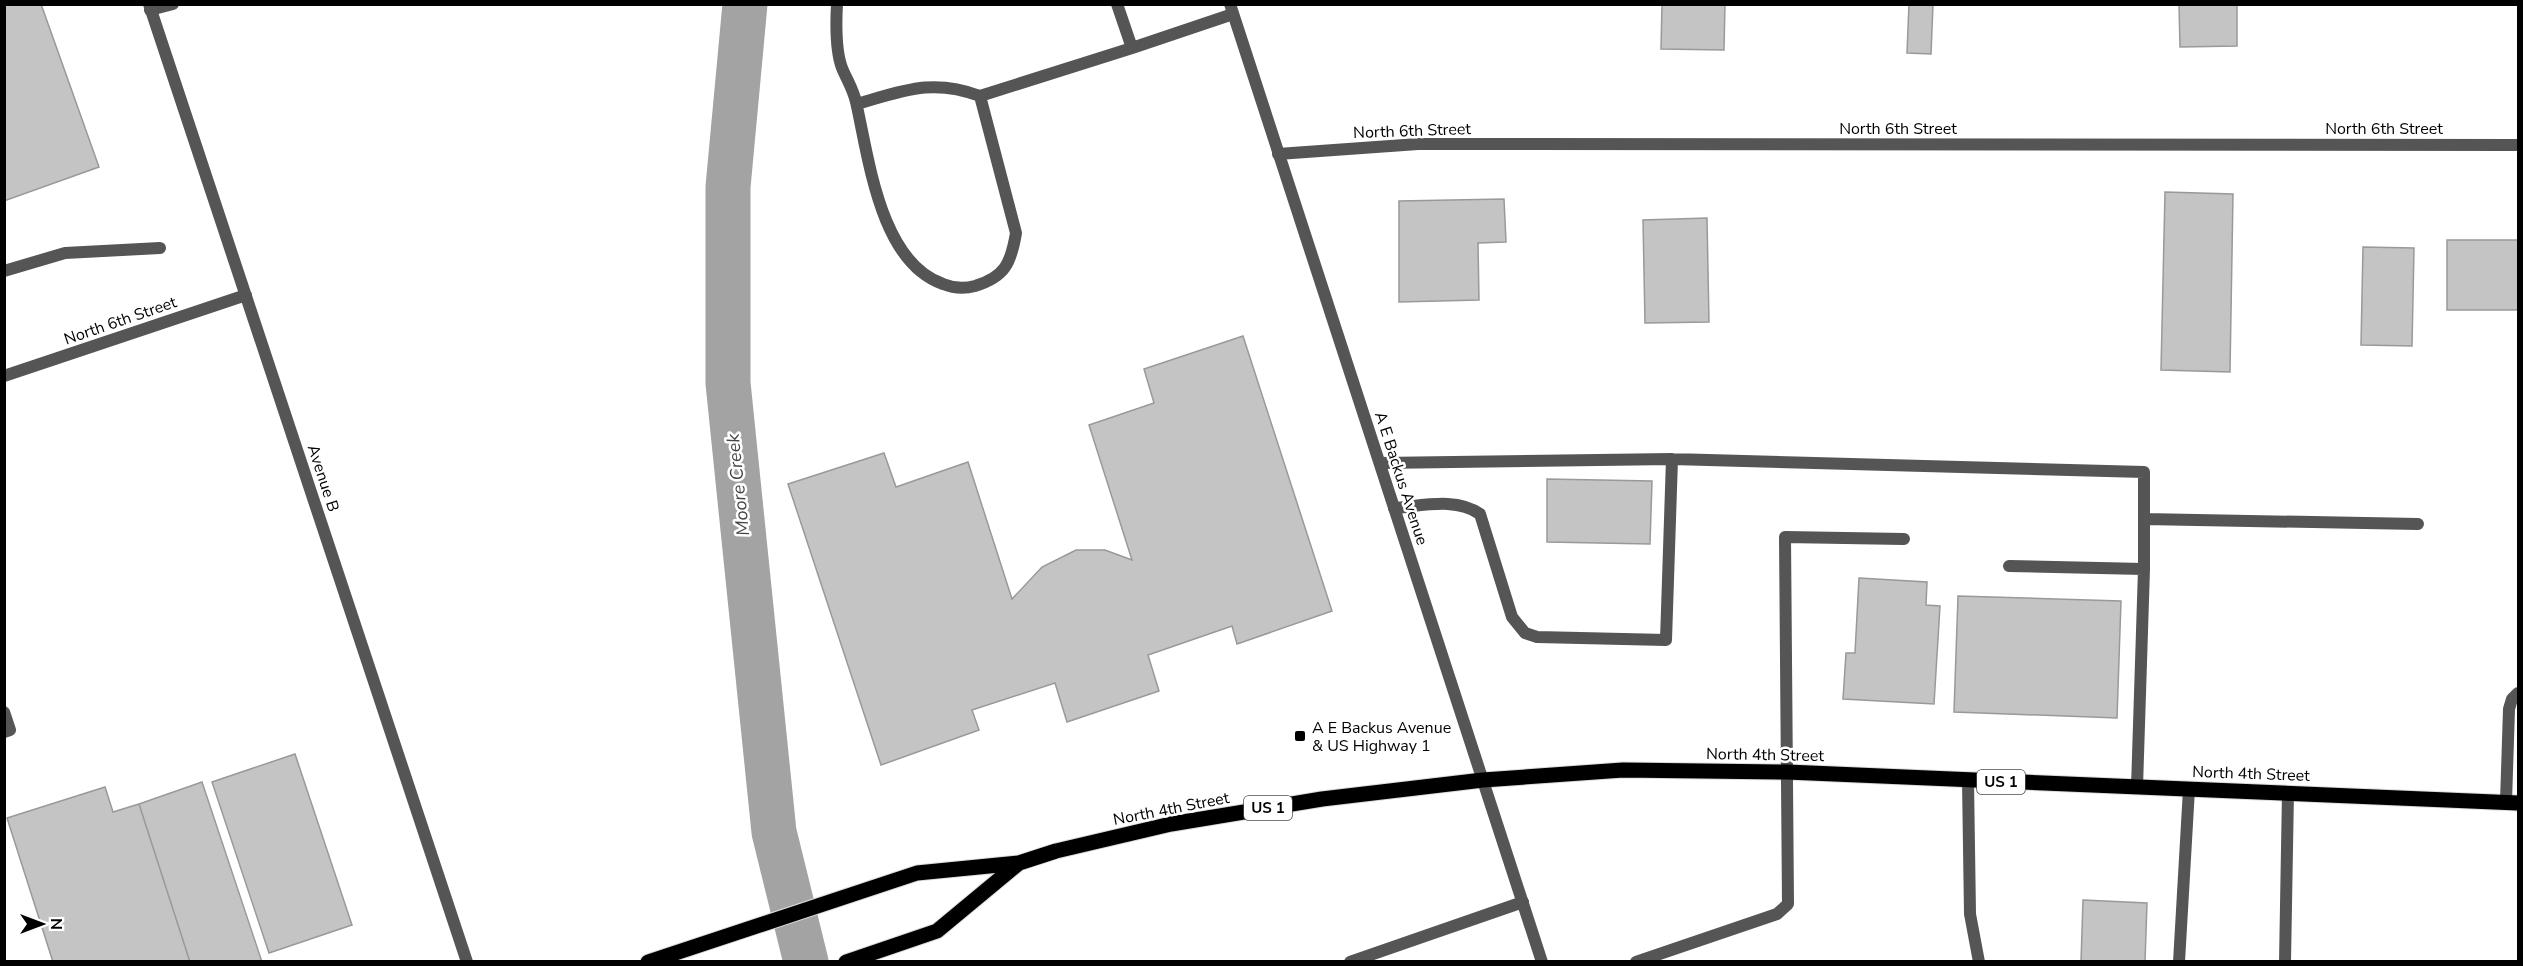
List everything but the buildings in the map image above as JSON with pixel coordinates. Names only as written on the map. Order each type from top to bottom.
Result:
[{"type":"main road","name":"North 4th Street","points":[[648,962],[916,873],[1019,863],[1056,851],[1171,824],[1322,799],[1483,780],[1623,770],[1787,772],[2512,802]]},
{"type":"main road","name":"North 4th Street","points":[[846,962],[937,931],[1019,863]]},
{"type":"street","points":[[149,7],[173,4]]},
{"type":"street","points":[[837,4],[836,20],[842,67],[853,89],[874,180],[892,235],[910,264],[931,280],[954,288],[973,287],[999,277],[1012,257],[1016,233],[980,96]]},
{"type":"street","points":[[1117,4],[1132,48]]},
{"type":"street","name":"Avenue B","points":[[149,7],[467,962]]},
{"type":"street","points":[[857,104],[917,87],[939,86],[964,90],[980,96],[1132,48],[1231,9]]},
{"type":"street","name":"A E Backus Avenue","points":[[1231,9],[1542,962]]},
{"type":"street","name":"North 6th Street","points":[[1278,153],[1418,144],[2518,145]]},
{"type":"street","points":[[4,272],[65,254],[160,248]]},
{"type":"street","name":"North 6th Street","points":[[5,374],[246,295]]},
{"type":"street","points":[[1394,508],[1456,504],[1480,514],[1512,617],[1525,633],[1538,637],[1666,640],[1672,459]]},
{"type":"street","points":[[1380,463],[1672,459],[2144,472],[2144,569],[2137,787]]},
{"type":"street","points":[[2144,519],[2418,524]]},
{"type":"street","points":[[1636,962],[1777,914],[1788,904],[1785,537],[1904,539]]},
{"type":"street","points":[[2009,566],[2144,569]]},
{"type":"street","points":[[2512,802],[2509,709],[2512,699],[2518,693]]},
{"type":"street","points":[[4,712],[10,730],[4,732]]},
{"type":"street","points":[[1968,781],[1970,914],[1979,962]]},
{"type":"street","points":[[2179,962],[2189,789]]},
{"type":"street","points":[[2285,962],[2288,792]]},
{"type":"street","points":[[1350,962],[1523,902]]},
{"type":"waterway","name":"Moore Creek","points":[[745,4],[728,187],[728,383],[774,832],[806,962]]},
{"type":"place","name":"A E Backus Avenue & US Highway 1","points":[[1300,736]]}]
